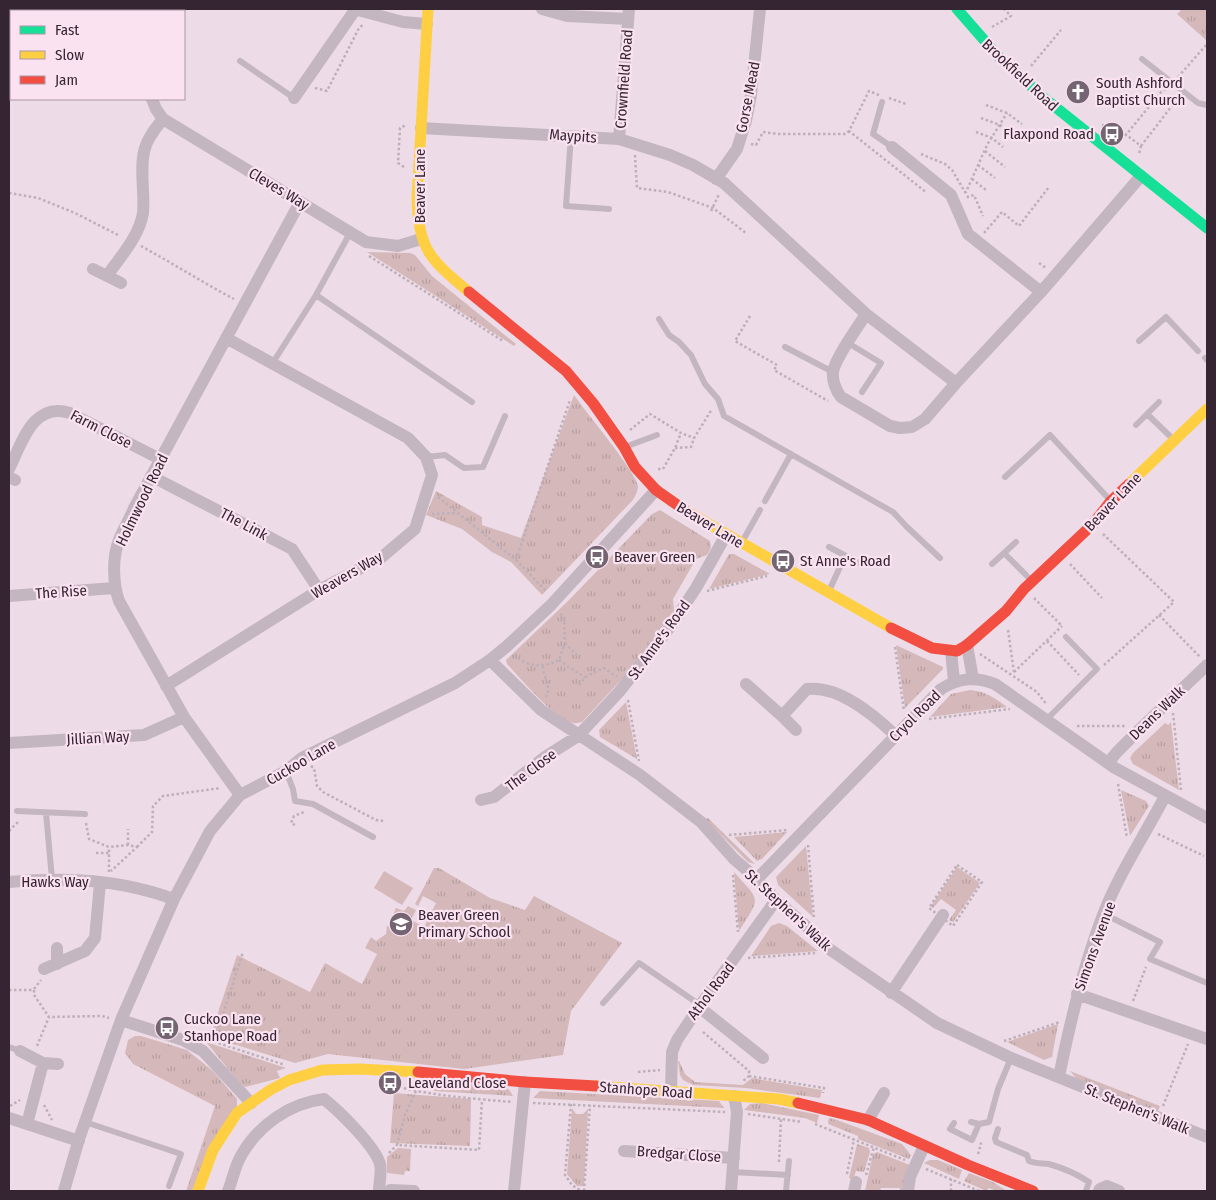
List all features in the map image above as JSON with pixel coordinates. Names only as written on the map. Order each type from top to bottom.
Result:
[{"type":"street","points":[[294,98],[305,82],[320,71],[354,9],[403,22],[428,24]]},
{"type":"street","name":"Beaver Lane","points":[[428,9],[417,218],[421,239],[426,251],[439,267],[566,371],[593,403],[624,447],[635,467],[656,490],[684,510],[741,544],[891,628],[932,648],[958,651],[967,645],[1006,611],[1028,585],[1093,524],[1111,501],[1207,409]]},
{"type":"street","name":"Crownfield Road","points":[[542,9],[567,16],[596,13],[629,14],[619,140]]},
{"type":"street","name":"Gorse Mead","points":[[720,181],[740,140],[751,95],[760,9]]},
{"type":"street","name":"Brookfield Road","points":[[956,9],[978,36],[1021,79],[1067,119],[1206,225]]},
{"type":"street","name":"Cleves Way","points":[[152,100],[163,119],[300,202],[348,237],[382,245],[398,246],[421,239]]},
{"type":"street","points":[[107,276],[132,242],[143,214],[144,151],[149,138],[163,119]]},
{"type":"street","name":"Maypits","points":[[421,128],[619,140],[670,155],[720,181]]},
{"type":"street","points":[[892,147],[951,195],[968,234],[1040,292]]},
{"type":"street","points":[[866,314],[836,363],[833,372],[837,392],[841,397],[890,426],[900,428],[912,427],[925,420],[1141,176]]},
{"type":"street","points":[[720,181],[866,314],[956,383]]},
{"type":"street","name":"Holmwood Road","points":[[237,791],[184,717],[118,601],[114,588],[115,560],[118,541],[151,476],[162,460],[300,202]]},
{"type":"street","points":[[93,269],[121,283]]},
{"type":"street","points":[[226,338],[408,438],[426,457]]},
{"type":"street","name":"Farm Close","points":[[9,468],[36,419],[50,411],[62,410],[162,460]]},
{"type":"street","name":"Weavers Way","points":[[166,686],[319,590],[382,557],[415,529],[432,475],[426,457]]},
{"type":"street","name":"The Link","points":[[151,476],[292,549],[319,590]]},
{"type":"street","name":"Cuckoo Lane","points":[[64,1191],[85,1122],[121,1020],[174,899],[210,831],[237,791],[286,771],[302,758],[456,683],[490,660],[553,602],[656,490]]},
{"type":"street","name":"St. Anne's Road","points":[[578,736],[627,683],[670,627],[696,588],[726,535]]},
{"type":"street","name":"The Rise","points":[[9,596],[114,588]]},
{"type":"street","points":[[967,645],[973,679]]},
{"type":"street","points":[[951,651],[954,681]]},
{"type":"street","name":"St. Stephen's Walk","points":[[490,660],[537,706],[578,736],[640,775],[701,822],[734,859],[757,879],[776,900],[814,933],[822,944],[891,993],[937,1023],[991,1049],[1207,1137]]},
{"type":"street","name":"Deans Walk","points":[[1108,763],[1116,752],[1207,665]]},
{"type":"street","name":"Cryol Road","points":[[757,879],[895,735],[941,689],[954,681],[973,679],[985,680],[995,684],[1019,701],[1049,716],[1108,763],[1207,818]]},
{"type":"street","points":[[746,684],[796,730]]},
{"type":"street","points":[[782,716],[808,689],[824,689],[872,713],[895,735]]},
{"type":"street","name":"Jillian Way","points":[[9,743],[144,735],[184,717]]},
{"type":"street","name":"The Close","points":[[481,800],[494,797],[545,756],[578,736]]},
{"type":"street","name":"Simons Avenue","points":[[1059,1077],[1077,994],[1104,914],[1131,858],[1165,796]]},
{"type":"street","name":"Hawks Way","points":[[9,882],[52,880],[100,882],[143,889],[174,899]]},
{"type":"street","name":"Hawks Way","points":[[44,969],[85,952],[95,938],[100,882]]},
{"type":"street","name":"Athol Road","points":[[671,1091],[672,1052],[683,1029],[776,900]]},
{"type":"street","points":[[891,993],[942,916]]},
{"type":"street","points":[[57,948],[58,964]]},
{"type":"street","points":[[1077,994],[1207,1039]]},
{"type":"street","points":[[699,1006],[764,1058]]},
{"type":"street","points":[[121,1020],[183,1040],[203,1051],[251,1103]]},
{"type":"street","points":[[18,1051],[43,1063],[58,1064]]},
{"type":"street","points":[[27,1124],[43,1063]]},
{"type":"street","name":"Stanhope Road","points":[[198,1191],[213,1150],[237,1113],[270,1090],[289,1080],[322,1070],[359,1069],[779,1099],[824,1108],[868,1120],[924,1146],[1033,1191]]},
{"type":"street","points":[[514,1191],[525,1082]]},
{"type":"street","points":[[868,1120],[884,1093]]},
{"type":"street","name":"Bredgar Close","points":[[731,1191],[737,1112],[734,1096]]},
{"type":"street","points":[[228,1191],[241,1154],[263,1126],[301,1104],[312,1100],[324,1099],[336,1108],[373,1151],[380,1164],[385,1191],[414,1191]]},
{"type":"street","points":[[9,1118],[79,1141]]},
{"type":"street","points":[[908,1191],[910,1177],[924,1146]]},
{"type":"street","name":"Bredgar Close","points":[[624,1150],[734,1158]]},
{"type":"street","points":[[1099,1191],[1107,1186],[1119,1191]]},
{"type":"lane","points":[[1142,59],[1198,104],[1207,105]]},
{"type":"lane","points":[[240,62],[294,98]]},
{"type":"lane","points":[[882,102],[873,134],[892,147]]},
{"type":"lane","points":[[571,136],[566,206],[609,209]]},
{"type":"lane","points":[[272,364],[316,295],[348,237]]},
{"type":"lane","points":[[316,295],[472,402]]},
{"type":"lane","points":[[1138,341],[1166,317],[1198,350]]},
{"type":"lane","points":[[659,319],[669,335],[679,342],[691,355],[705,384],[718,399],[724,416],[893,512],[906,528],[940,558]]},
{"type":"lane","points":[[848,343],[880,363],[862,392]]},
{"type":"lane","points":[[785,347],[833,372]]},
{"type":"lane","points":[[1136,425],[1159,402]]},
{"type":"lane","points":[[1147,414],[1174,440]]},
{"type":"lane","points":[[426,457],[445,455],[464,468],[483,467],[505,416]]},
{"type":"lane","points":[[624,447],[657,435]]},
{"type":"lane","points":[[1005,477],[1050,435],[1111,501]]},
{"type":"lane","points":[[764,501],[791,454]]},
{"type":"lane","points":[[741,544],[760,510]]},
{"type":"lane","points":[[992,564],[1016,542]]},
{"type":"lane","points":[[830,547],[861,564]]},
{"type":"lane","points":[[1004,553],[1028,585]]},
{"type":"lane","points":[[828,592],[845,556]]},
{"type":"lane","points":[[1049,716],[1097,669],[1066,633]]},
{"type":"lane","points":[[286,771],[295,801],[313,804],[373,837]]},
{"type":"lane","points":[[17,811],[85,814]]},
{"type":"lane","points":[[46,813],[52,880]]},
{"type":"lane","points":[[1104,914],[1160,942],[1150,959],[1207,983]]},
{"type":"lane","points":[[603,1003],[639,963],[699,1006]]},
{"type":"lane","points":[[989,1122],[998,1089],[1011,1058]]},
{"type":"lane","points":[[85,1122],[180,1154],[169,1186]]},
{"type":"lane","points":[[971,1122],[980,1124],[989,1122],[1000,1130],[995,1138],[996,1142],[1027,1155],[1029,1162],[1039,1165],[1046,1164],[1078,1175],[1089,1182],[1086,1191]]},
{"type":"lane","points":[[954,1123],[950,1129],[972,1140],[980,1124]]},
{"type":"lane","points":[[786,1191],[789,1161]]},
{"type":"lane","points":[[732,1172],[788,1175]]},
{"type":"path","points":[[986,21],[991,28],[1011,16],[1004,9]]},
{"type":"path","points":[[305,82],[318,90],[327,91],[359,28],[374,14]]},
{"type":"path","points":[[1021,79],[1062,30]]},
{"type":"path","points":[[1125,136],[1161,92],[1172,83],[1207,44]]},
{"type":"path","points":[[1143,160],[1139,154],[1141,146],[1183,92]]},
{"type":"path","points":[[986,105],[1007,113],[1022,124]]},
{"type":"path","points":[[951,195],[965,192],[984,151],[1007,113]]},
{"type":"path","points":[[981,118],[1000,125],[1012,136]]},
{"type":"path","points":[[1098,122],[1104,126],[1117,128],[1125,136],[1141,146]]},
{"type":"path","points":[[740,140],[756,146],[764,132],[778,134],[846,134],[849,131]]},
{"type":"path","points":[[976,132],[992,138],[1003,147]]},
{"type":"path","points":[[634,144],[636,188],[668,192],[712,209],[746,233]]},
{"type":"path","points":[[984,151],[1005,167]]},
{"type":"path","points":[[978,165],[996,178]]},
{"type":"path","points":[[972,179],[986,190]]},
{"type":"path","points":[[712,209],[720,181]]},
{"type":"path","points":[[977,242],[1002,212],[1019,226],[1049,187]]},
{"type":"path","points":[[965,192],[968,197],[974,195],[983,216]]},
{"type":"path","points":[[9,193],[38,198],[75,213],[244,304]]},
{"type":"path","points":[[348,237],[503,341]]},
{"type":"path","points":[[750,316],[735,341],[777,365],[774,370],[830,402],[841,397]]},
{"type":"path","points":[[516,560],[576,382]]},
{"type":"path","points":[[676,448],[691,447],[694,438],[718,399]]},
{"type":"path","points":[[635,467],[651,470],[663,469],[676,448],[681,433]]},
{"type":"path","points":[[428,488],[516,560],[564,617],[565,643],[559,660],[548,666],[529,664],[519,659],[506,647]]},
{"type":"path","points":[[421,513],[458,513]]},
{"type":"path","points":[[1093,524],[1174,602],[1097,669]]},
{"type":"path","points":[[1060,554],[1102,598]]},
{"type":"path","points":[[696,588],[705,592],[775,574],[779,564]]},
{"type":"path","points":[[1028,585],[1066,633]]},
{"type":"path","points":[[1006,611],[1015,676]]},
{"type":"path","points":[[1159,615],[1207,665]]},
{"type":"path","points":[[1014,672],[1062,626]]},
{"type":"path","points":[[891,628],[886,637],[894,641],[904,710],[910,721],[1012,708],[1019,701]]},
{"type":"path","points":[[1046,641],[1080,676]]},
{"type":"path","points":[[565,643],[579,657]]},
{"type":"path","points":[[967,645],[1037,692],[1049,716]]},
{"type":"path","points":[[559,660],[585,678]]},
{"type":"path","points":[[537,706],[548,695],[549,690],[543,666]]},
{"type":"path","points":[[579,684],[585,678],[604,668],[627,683]]},
{"type":"path","points":[[621,704],[628,699],[638,763],[630,758]]},
{"type":"path","points":[[1166,705],[1174,714],[1182,805]]},
{"type":"path","points":[[1071,726],[1130,726]]},
{"type":"path","points":[[308,763],[314,768],[317,786],[324,792],[376,820],[384,821]]},
{"type":"path","points":[[1117,783],[1128,844]]},
{"type":"path","points":[[109,846],[108,873],[152,832],[152,806],[163,796],[237,791]]},
{"type":"path","points":[[9,831],[18,822],[17,811]]},
{"type":"path","points":[[85,814],[89,839],[109,846],[128,845],[137,847]]},
{"type":"path","points":[[806,828],[814,834],[807,842],[814,920],[818,926],[814,933]]},
{"type":"path","points":[[128,829],[128,845]]},
{"type":"path","points":[[1148,829],[1204,856]]},
{"type":"path","points":[[724,831],[730,836],[789,830],[796,838]]},
{"type":"path","points":[[96,853],[110,853]]},
{"type":"path","points":[[734,859],[733,869],[740,952],[748,958],[820,953],[822,944]]},
{"type":"path","points":[[956,865],[982,882],[953,926],[942,916],[929,908],[956,865]]},
{"type":"path","points":[[214,1042],[243,952]]},
{"type":"path","points":[[1129,1011],[1150,959]]},
{"type":"path","points":[[9,990],[34,990],[34,995],[49,1018]]},
{"type":"path","points":[[49,1018],[102,1016],[121,1020]]},
{"type":"path","points":[[18,1051],[30,1046],[37,1046],[49,1018]]},
{"type":"path","points":[[991,1049],[995,1040],[1002,1042],[1061,1022]]},
{"type":"path","points":[[703,1032],[749,1071],[748,1076],[740,1083]]},
{"type":"path","points":[[1160,1119],[1192,1033]]},
{"type":"path","points":[[208,1039],[289,1067]]},
{"type":"path","points":[[748,1076],[824,1088],[824,1108]]},
{"type":"path","points":[[391,1085],[416,1091],[482,1100],[737,1112],[810,1123],[854,1139],[852,1183],[864,1184],[874,1147]]},
{"type":"path","points":[[416,1091],[405,1115],[397,1145],[479,1150],[482,1100]]},
{"type":"path","points":[[571,1104],[565,1175],[572,1185],[583,1191],[590,1105]]},
{"type":"path","points":[[778,1164],[781,1118]]},
{"type":"path","points":[[951,1191],[952,1179]]},
{"type":"green space","points":[[1182,9],[1207,9],[1207,41],[1177,14]]},
{"type":"green space","points":[[367,252],[410,253],[415,255],[432,276],[516,344],[514,346]]},
{"type":"green space","points":[[574,395],[629,468],[638,488],[632,501],[542,595],[511,562],[492,552],[462,529],[426,515],[436,491],[482,517],[482,525],[521,538]]},
{"type":"green space","points":[[660,510],[710,541],[711,548],[707,555],[696,559],[673,599],[674,610],[634,666],[582,722],[574,723],[563,719],[528,687],[507,664],[506,660],[569,600],[652,514]]},
{"type":"green space","points":[[729,554],[734,554],[770,574],[709,589]]},
{"type":"green space","points":[[896,645],[943,667],[905,708]]},
{"type":"green space","points":[[970,690],[990,696],[1007,707],[930,717],[951,694]]},
{"type":"green space","points":[[626,702],[637,759],[600,737],[599,730]]},
{"type":"green space","points":[[1171,722],[1179,790],[1133,764],[1130,758],[1165,723],[1168,725]]},
{"type":"green space","points":[[1121,790],[1146,801],[1149,806],[1130,836]]},
{"type":"green space","points":[[708,818],[755,864],[748,862],[705,819]]},
{"type":"green space","points":[[787,832],[762,859],[757,861],[734,837]]},
{"type":"green space","points":[[806,846],[813,917],[778,885],[776,877]]},
{"type":"green space","points":[[957,867],[980,883],[953,922],[949,920],[956,910],[941,899],[933,908],[931,906]]},
{"type":"green space","points":[[434,868],[439,868],[490,898],[525,910],[534,896],[622,943],[571,1011],[563,1055],[464,1069],[328,1054],[295,1063],[210,1037],[237,955],[310,992],[325,963],[362,984],[377,954],[365,948],[371,937],[376,941],[386,934],[387,926],[391,926],[394,922],[392,917],[396,908],[404,911],[408,906],[416,910],[411,920],[424,927],[436,903],[423,896],[418,906],[415,904]]},
{"type":"green space","points":[[384,871],[413,888],[402,905],[374,888]]},
{"type":"green space","points":[[734,872],[749,889],[755,900],[739,931]]},
{"type":"green space","points":[[779,923],[787,926],[818,951],[751,956],[771,926]]},
{"type":"green space","points":[[1058,1024],[1052,1057],[1044,1060],[1007,1042]]},
{"type":"green space","points":[[135,1036],[141,1036],[187,1050],[213,1071],[237,1099],[237,1108],[192,1191],[186,1191],[215,1106],[133,1064],[125,1053],[128,1040]]},
{"type":"green space","points":[[206,1042],[286,1068],[277,1071],[280,1078],[245,1087]]},
{"type":"green space","points":[[678,1061],[685,1074],[695,1082],[743,1085],[752,1078],[822,1090],[820,1098],[746,1088],[693,1085],[683,1080],[680,1075]]},
{"type":"green space","points":[[1070,1071],[1160,1106],[1158,1111],[1076,1078]]},
{"type":"green space","points":[[430,1081],[505,1086],[513,1096],[434,1091]]},
{"type":"green space","points":[[540,1091],[719,1101],[724,1108],[533,1098]]},
{"type":"green space","points":[[394,1093],[471,1099],[470,1146],[390,1143]]},
{"type":"green space","points":[[762,1103],[819,1115],[817,1123],[805,1118],[744,1110],[750,1104]]},
{"type":"green space","points":[[572,1108],[576,1114],[583,1114],[588,1109],[584,1186],[577,1186],[567,1174]]},
{"type":"green space","points":[[829,1118],[902,1144],[911,1155],[909,1159],[858,1139],[858,1136],[828,1124]]},
{"type":"green space","points":[[857,1144],[869,1148],[870,1152],[864,1172],[856,1171],[853,1180],[849,1178]]},
{"type":"green space","points":[[398,1148],[411,1149],[410,1171],[405,1171],[404,1175],[387,1173],[387,1157]]},
{"type":"green space","points":[[877,1152],[910,1165],[903,1191],[899,1191],[900,1188],[881,1188],[880,1191],[865,1191],[873,1154]]},
{"type":"green space","points":[[930,1160],[938,1160],[962,1170],[959,1179],[924,1163]]},
{"type":"green space","points":[[969,1173],[993,1182],[1007,1191],[996,1191],[989,1188],[986,1191],[964,1181]]},
{"type":"traffic: fast","points":[[957,9],[998,56],[1044,98],[1207,228]]},
{"type":"traffic: slow","points":[[428,9],[417,198],[420,230],[424,242],[436,262],[469,292]]},
{"type":"traffic: slow","points":[[1129,484],[1207,409]]},
{"type":"traffic: slow","points":[[686,511],[891,628]]},
{"type":"traffic: slow","points":[[198,1191],[213,1150],[237,1113],[270,1090],[289,1080],[322,1070],[359,1069],[418,1072]]},
{"type":"traffic: slow","points":[[596,1086],[779,1099],[798,1103]]},
{"type":"traffic: jam","points":[[469,292],[566,371],[593,403],[624,447],[635,467],[656,490],[686,511]]},
{"type":"traffic: jam","points":[[891,628],[932,648],[957,651],[967,645],[1006,611],[1024,589],[1093,524],[1111,501],[1129,484]]},
{"type":"traffic: jam","points":[[418,1072],[525,1082],[596,1086]]},
{"type":"traffic: jam","points":[[798,1103],[868,1120],[968,1165],[1033,1191]]},
{"type":"place","name":"South Ashford Baptist Church","points":[[1078,92]]},
{"type":"place","name":"Flaxpond Road","points":[[1112,134]]},
{"type":"place","name":"Beaver Green","points":[[597,557]]},
{"type":"place","name":"St Anne's Road","points":[[783,561]]},
{"type":"place","name":"Beaver Green Primary School","points":[[401,924]]},
{"type":"place","name":"Cuckoo Lane Stanhope Road","points":[[167,1028]]},
{"type":"place","name":"Leaveland Close","points":[[390,1083]]}]
